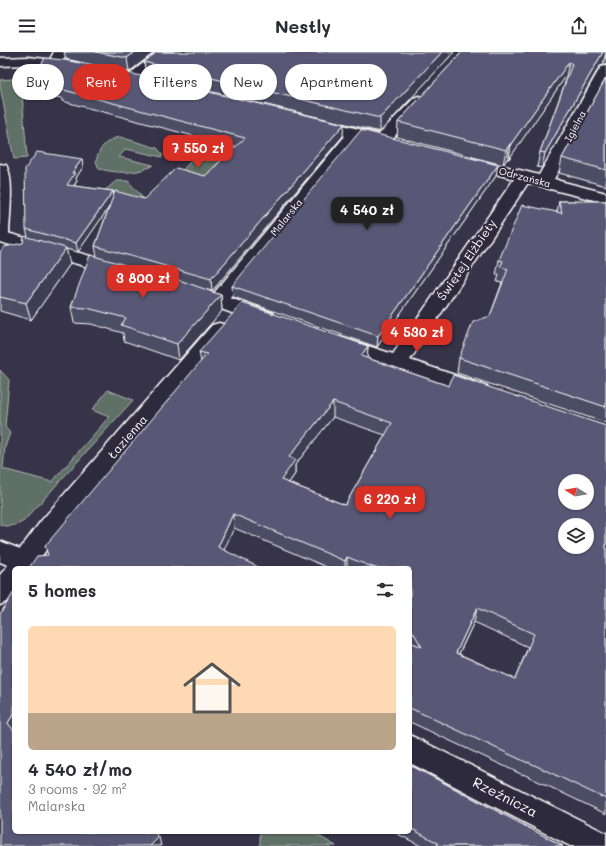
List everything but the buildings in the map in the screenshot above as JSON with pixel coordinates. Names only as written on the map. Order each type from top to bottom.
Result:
[{"type":"street","points":[[132,79],[166,52]]},
{"type":"street","points":[[562,52],[606,60]]},
{"type":"street","points":[[0,62],[58,58],[73,64]]},
{"type":"street","name":"Igielna","points":[[548,183],[606,70]]},
{"type":"street","points":[[132,79],[139,81]]},
{"type":"street","points":[[383,140],[427,92]]},
{"type":"street","points":[[297,119],[401,145]]},
{"type":"street","name":"Malarska","points":[[217,301],[356,133]]},
{"type":"street","name":"Odrzańska","points":[[451,158],[606,198]]},
{"type":"street","points":[[0,169],[2,185],[0,236],[131,274]]},
{"type":"street","name":"Świętej Elżbiety","points":[[398,363],[524,176]]},
{"type":"street","points":[[176,287],[286,325]]},
{"type":"street","name":"Łazienna","points":[[26,566],[36,544],[238,308]]},
{"type":"street","points":[[323,338],[495,396]]},
{"type":"street","points":[[0,551],[22,566]]},
{"type":"street","name":"Łazienna","points":[[0,594],[12,582]]},
{"type":"street","name":"Rzeźnicza","points":[[412,749],[601,846]]},
{"type":"green space","points":[[12,79],[12,100],[22,100],[27,158],[14,159],[0,80]]},
{"type":"green space","points":[[120,137],[157,148],[162,154],[162,157],[126,149],[119,157],[153,165],[133,172],[99,169],[96,161],[101,148],[107,142]]},
{"type":"green space","points":[[202,148],[229,156],[201,187],[175,179]]},
{"type":"green space","points":[[116,181],[128,181],[149,205],[101,194]]},
{"type":"green space","points":[[0,370],[9,380],[5,427],[10,433],[5,447],[3,469],[52,482],[109,417],[92,410],[108,390],[133,400],[24,521],[9,526],[0,525]]},
{"type":"green space","points":[[260,834],[315,834],[336,846],[260,846]]}]
